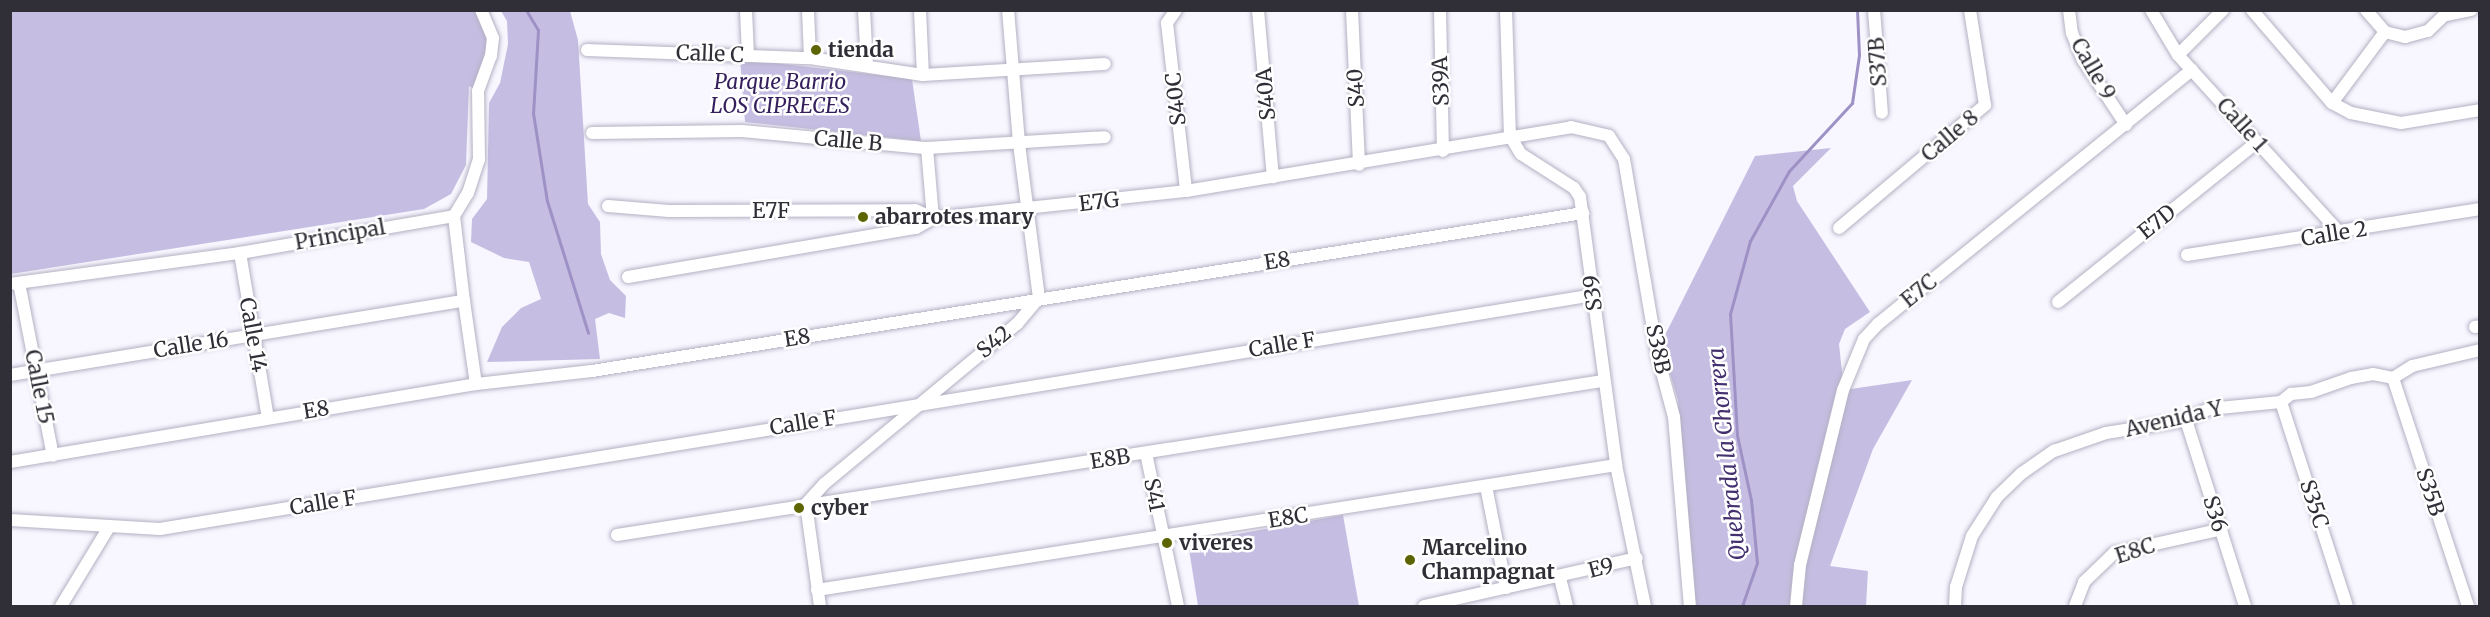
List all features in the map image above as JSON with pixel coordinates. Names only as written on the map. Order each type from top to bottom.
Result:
[{"type":"street","points":[[476,384],[454,216],[468,194],[479,160],[478,90],[491,56],[493,38],[481,10]]},
{"type":"street","points":[[746,10],[748,56]]},
{"type":"street","points":[[808,10],[810,58]]},
{"type":"street","points":[[864,10],[867,65]]},
{"type":"street","points":[[920,10],[923,75]]},
{"type":"street","points":[[1008,10],[1019,143],[1030,210],[1039,298]]},
{"type":"street","name":"S40A","points":[[1258,10],[1274,177]]},
{"type":"street","name":"S40","points":[[1352,10],[1359,165]]},
{"type":"street","name":"S39A","points":[[1440,10],[1443,151]]},
{"type":"street","points":[[1506,10],[1510,136]]},
{"type":"street","name":"S37B","points":[[1874,10],[1882,113]]},
{"type":"street","name":"Calle 8","points":[[1839,228],[1985,105],[1970,10]]},
{"type":"street","name":"Calle 9","points":[[2069,10],[2072,33],[2083,60],[2126,124]]},
{"type":"street","name":"Calle 1","points":[[2151,10],[2178,55],[2342,234]]},
{"type":"street","points":[[2178,55],[2223,10]]},
{"type":"street","points":[[2252,10],[2332,103],[2365,118],[2401,123],[2480,110]]},
{"type":"street","points":[[2366,10],[2385,32],[2399,37],[2417,36],[2449,13],[2471,10]]},
{"type":"street","name":"S40C","points":[[1175,11],[1167,23],[1186,191]]},
{"type":"street","points":[[2332,103],[2385,32]]},
{"type":"street","name":"Calle C","points":[[587,50],[810,58],[923,75],[1105,64]]},
{"type":"street","name":"E7C","points":[[1796,606],[1800,565],[1843,390],[1864,339],[1878,324],[2192,70]]},
{"type":"street","name":"E7G","points":[[628,277],[916,228],[933,218],[1030,210],[1186,191],[1359,165],[1443,151],[1510,136],[1571,127]]},
{"type":"street","name":"S38B","points":[[1571,127],[1609,136],[1624,159],[1658,357],[1674,417],[1690,606]]},
{"type":"street","name":"Calle B","points":[[592,133],[742,131],[927,148],[1105,137]]},
{"type":"street","name":"S39","points":[[1510,136],[1521,154],[1574,188],[1583,213],[1603,381],[1616,465],[1645,606]]},
{"type":"street","name":"E7D","points":[[2058,302],[2257,142]]},
{"type":"street","points":[[927,148],[933,218]]},
{"type":"street","name":"E7F","points":[[608,206],[669,211],[915,210],[933,218]]},
{"type":"street","name":"Calle 2","points":[[2187,255],[2342,234],[2480,209]]},
{"type":"street","name":"E8","points":[[10,462],[476,384],[592,371],[1583,213]]},
{"type":"street","name":"Principal","points":[[15,283],[240,253],[454,216]]},
{"type":"street","name":"Calle 14","points":[[240,253],[252,335],[268,418]]},
{"type":"street","name":"Calle 15","points":[[15,283],[53,456]]},
{"type":"street","name":"Calle F","points":[[10,520],[160,530],[1593,295]]},
{"type":"street","name":"S42","points":[[806,504],[824,484],[1017,324],[1039,298]]},
{"type":"street","name":"Calle 16","points":[[10,375],[35,369],[371,318],[464,301]]},
{"type":"street","points":[[2393,378],[2412,366],[2480,350]]},
{"type":"street","name":"Avenida Y","points":[[1955,606],[1956,587],[1972,536],[1997,497],[2022,473],[2054,451],[2106,434],[2186,420],[2209,409],[2281,402],[2291,394],[2311,392],[2351,378],[2373,374],[2393,378]]},
{"type":"street","name":"S35B","points":[[2393,378],[2468,606]]},
{"type":"street","name":"E8B","points":[[617,535],[1603,381]]},
{"type":"street","name":"S35C","points":[[2281,402],[2348,606]]},
{"type":"street","name":"S36","points":[[2186,420],[2219,530],[2245,606]]},
{"type":"street","name":"S41","points":[[1146,453],[1178,606]]},
{"type":"street","name":"E8C","points":[[817,590],[1163,539],[1616,465]]},
{"type":"street","points":[[1486,486],[1506,588]]},
{"type":"street","points":[[806,504],[820,606]]},
{"type":"street","points":[[61,606],[109,527]]},
{"type":"street","name":"E8C","points":[[2075,606],[2084,582],[2114,553],[2219,530]]},
{"type":"street","name":"E9","points":[[1424,606],[1480,601],[1506,588],[1560,578],[1636,558]]},
{"type":"street","points":[[1560,578],[1567,606]]},
{"type":"green space","points":[[10,11],[481,11],[493,38],[478,91],[469,86],[466,165],[451,194],[424,209],[11,274]]},
{"type":"green space","points":[[501,11],[570,11],[578,40],[588,204],[600,222],[601,254],[610,280],[626,296],[625,318],[609,313],[595,319],[600,359],[487,362],[502,327],[521,308],[541,299],[529,262],[504,258],[471,242],[472,219],[487,199],[489,103],[500,83],[508,44],[507,21]]},
{"type":"green space","name":"Parque Barrio LOS CIPRECES","points":[[740,59],[912,79],[921,141],[745,122]]},
{"type":"green space","points":[[1831,148],[1793,186],[1797,201],[1870,312],[1845,329],[1839,344],[1844,390],[1912,380],[1873,449],[1830,566],[1868,571],[1866,606],[1690,606],[1678,400],[1661,343],[1755,156]]},
{"type":"green space","points":[[1343,515],[1359,606],[1198,606],[1188,543]]},
{"type":"waterway","points":[[526,10],[538,30],[533,113],[547,201],[588,333]]},
{"type":"waterway","name":"Quebrada la Chorrera","points":[[1742,606],[1757,563],[1751,500],[1737,435],[1730,314],[1750,241],[1789,171],[1852,103],[1859,55],[1857,10]]},
{"type":"place","name":"tienda","points":[[816,50]]},
{"type":"place","name":"abarrotes mary","points":[[863,217]]},
{"type":"place","name":"cyber","points":[[799,508]]},
{"type":"place","name":"viveres","points":[[1167,543]]},
{"type":"place","name":"Marcelino Champagnat","points":[[1410,560]]}]
